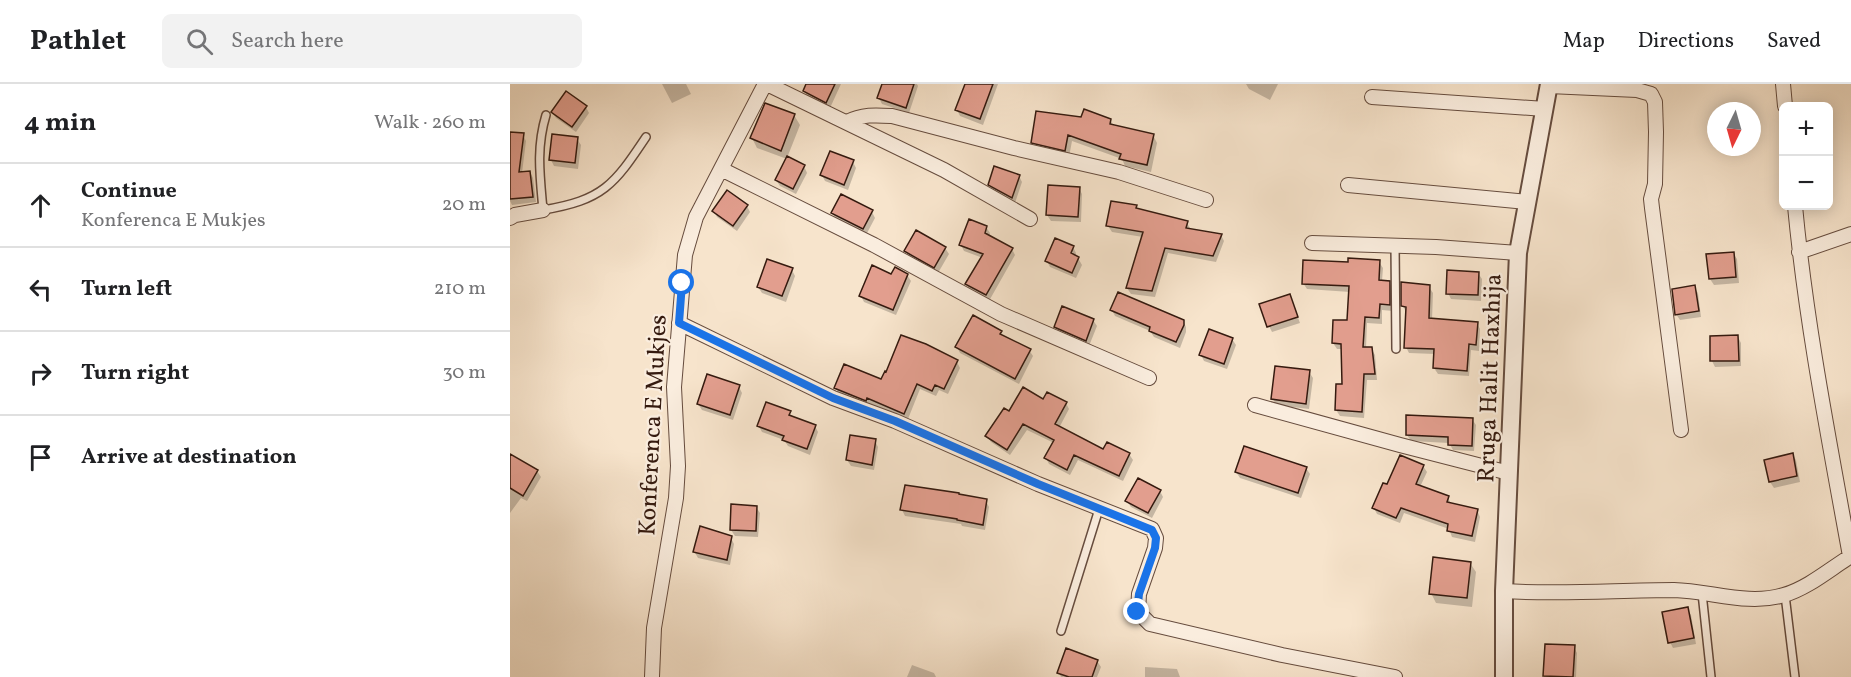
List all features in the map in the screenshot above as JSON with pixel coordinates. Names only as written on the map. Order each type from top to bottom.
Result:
[{"type":"street","points":[[766,84],[944,170],[1030,219]]},
{"type":"street","name":"Konferenca E Mukjes","points":[[652,677],[654,628],[676,498],[678,466],[674,387],[683,274],[689,237],[696,217],[766,84]]},
{"type":"street","points":[[1783,84],[1785,102]]},
{"type":"street","points":[[1549,85],[1637,90],[1651,94],[1655,102],[1655,184],[1652,208],[1681,430]]},
{"type":"street","name":"Rruga Halit Haxhija","points":[[1504,677],[1504,591],[1518,253],[1549,85]]},
{"type":"street","points":[[1372,97],[1545,110]]},
{"type":"street","points":[[847,122],[857,117],[892,116],[1014,148],[1119,172],[1206,200]]},
{"type":"street","points":[[721,169],[874,245],[1001,314],[1149,378]]},
{"type":"street","points":[[1348,185],[1527,202]]},
{"type":"street","points":[[510,218],[543,210]]},
{"type":"street","points":[[1504,591],[1538,594],[1677,590],[1768,599],[1785,595],[1822,575],[1850,556],[1822,405],[1799,252],[1795,210]]},
{"type":"street","points":[[1799,252],[1851,234]]},
{"type":"street","points":[[1312,243],[1395,245],[1518,253]]},
{"type":"street","points":[[679,323],[833,398],[895,421],[1038,484],[1152,530],[1156,538],[1155,548],[1139,594],[1137,612],[1150,624],[1282,655],[1395,677]]},
{"type":"street","points":[[1255,405],[1509,473]]},
{"type":"lane","points":[[546,115],[540,135],[539,156],[543,210],[588,199],[604,190],[625,168],[646,136]]},
{"type":"lane","points":[[1395,245],[1396,349]]},
{"type":"lane","points":[[1061,630],[1099,509]]},
{"type":"lane","points":[[1702,592],[1711,677]]},
{"type":"lane","points":[[1785,595],[1794,677]]},
{"type":"building","points":[[806,84],[835,84],[826,103],[803,91]]},
{"type":"building","points":[[882,84],[914,84],[906,108],[877,98]]},
{"type":"building","points":[[965,84],[993,84],[980,119],[955,110]]},
{"type":"building","points":[[566,91],[587,106],[572,127],[551,112]]},
{"type":"building","points":[[765,103],[795,114],[781,151],[750,138]]},
{"type":"building","points":[[1084,109],[1111,119],[1110,124],[1154,134],[1147,165],[1119,159],[1121,154],[1068,135],[1065,151],[1031,143],[1036,111],[1081,117]]},
{"type":"building","points":[[510,132],[524,133],[519,172],[530,171],[533,197],[510,199]]},
{"type":"building","points":[[552,134],[578,137],[575,163],[549,160]]},
{"type":"building","points":[[830,151],[854,160],[844,185],[820,175]]},
{"type":"building","points":[[787,156],[805,165],[793,189],[775,180]]},
{"type":"building","points":[[994,166],[1020,175],[1012,198],[988,185]]},
{"type":"building","points":[[1048,185],[1080,187],[1078,217],[1046,215]]},
{"type":"building","points":[[727,190],[748,205],[733,226],[712,211]]},
{"type":"building","points":[[841,194],[873,210],[863,229],[831,213]]},
{"type":"building","points":[[1111,201],[1137,205],[1136,208],[1188,221],[1186,228],[1222,234],[1213,256],[1165,248],[1152,291],[1126,288],[1143,232],[1106,226]]},
{"type":"building","points":[[969,219],[987,226],[985,233],[1013,248],[986,295],[965,284],[983,254],[959,245]]},
{"type":"building","points":[[916,230],[946,247],[934,268],[904,251]]},
{"type":"building","points":[[1055,238],[1074,246],[1071,253],[1079,257],[1072,273],[1045,261]]},
{"type":"building","points":[[1734,252],[1736,277],[1709,279],[1706,254]]},
{"type":"building","points":[[1348,258],[1380,260],[1379,280],[1390,281],[1390,305],[1380,304],[1379,318],[1365,317],[1363,347],[1372,347],[1375,374],[1364,374],[1362,412],[1335,410],[1336,384],[1342,384],[1341,344],[1332,343],[1333,320],[1347,320],[1349,286],[1302,284],[1303,260],[1348,262]]},
{"type":"building","points":[[767,259],[793,268],[782,296],[757,287]]},
{"type":"building","points":[[872,265],[891,274],[895,267],[908,274],[893,310],[859,296]]},
{"type":"building","points":[[1447,270],[1479,272],[1478,295],[1446,294]]},
{"type":"building","points":[[1401,282],[1430,285],[1429,318],[1478,322],[1476,345],[1469,344],[1467,371],[1433,368],[1434,349],[1404,348],[1406,307],[1401,306]]},
{"type":"building","points":[[1695,285],[1699,311],[1675,315],[1672,289]]},
{"type":"building","points":[[1118,292],[1184,320],[1176,342],[1149,331],[1150,327],[1110,310]]},
{"type":"building","points":[[1290,294],[1298,317],[1267,327],[1259,304]]},
{"type":"building","points":[[1062,306],[1094,319],[1086,341],[1054,327]]},
{"type":"building","points":[[973,315],[1002,331],[1000,334],[1031,349],[1015,379],[955,347]]},
{"type":"building","points":[[1209,329],[1233,338],[1224,364],[1199,355]]},
{"type":"building","points":[[901,335],[958,360],[944,389],[935,385],[932,391],[917,384],[904,414],[867,398],[866,401],[834,388],[844,364],[881,379]]},
{"type":"building","points":[[1738,335],[1739,361],[1710,361],[1710,336]]},
{"type":"building","points":[[1275,366],[1310,370],[1306,404],[1271,399]]},
{"type":"building","points":[[707,374],[740,385],[730,415],[697,404]]},
{"type":"building","points":[[1023,387],[1043,399],[1047,392],[1067,402],[1055,424],[1103,449],[1107,442],[1130,453],[1119,476],[1074,455],[1067,470],[1044,458],[1054,440],[1023,424],[1007,450],[985,436],[1004,408],[1009,411]]},
{"type":"building","points":[[766,402],[791,411],[789,415],[816,425],[807,449],[782,440],[784,436],[757,426]]},
{"type":"building","points":[[1406,415],[1473,418],[1472,446],[1448,445],[1448,437],[1406,435]]},
{"type":"building","points":[[850,435],[876,439],[872,465],[846,460]]},
{"type":"building","points":[[1244,446],[1307,467],[1298,493],[1235,472]]},
{"type":"building","points":[[1793,453],[1797,476],[1769,482],[1764,460]]},
{"type":"building","points":[[510,454],[538,470],[523,496],[510,488]]},
{"type":"building","points":[[1400,455],[1424,465],[1416,484],[1449,496],[1447,502],[1478,509],[1472,536],[1447,531],[1448,524],[1401,508],[1396,518],[1372,508],[1383,483],[1387,484]]},
{"type":"building","points":[[1138,478],[1161,490],[1148,513],[1125,501]]},
{"type":"building","points":[[905,485],[987,499],[983,525],[900,510]]},
{"type":"building","points":[[731,504],[757,506],[756,531],[730,530]]},
{"type":"building","points":[[700,526],[732,536],[727,560],[693,552]]},
{"type":"building","points":[[1433,557],[1471,562],[1467,598],[1429,594]]},
{"type":"building","points":[[1688,607],[1694,638],[1668,643],[1662,612]]},
{"type":"building","points":[[1545,644],[1575,645],[1573,677],[1543,676]]},
{"type":"building","points":[[1066,648],[1098,660],[1092,677],[1069,677],[1057,673]]},
{"type":"route","points":[[682,283],[679,323],[833,398],[895,421],[1038,484],[1152,530],[1156,538],[1155,548],[1139,594],[1137,612]]}]
